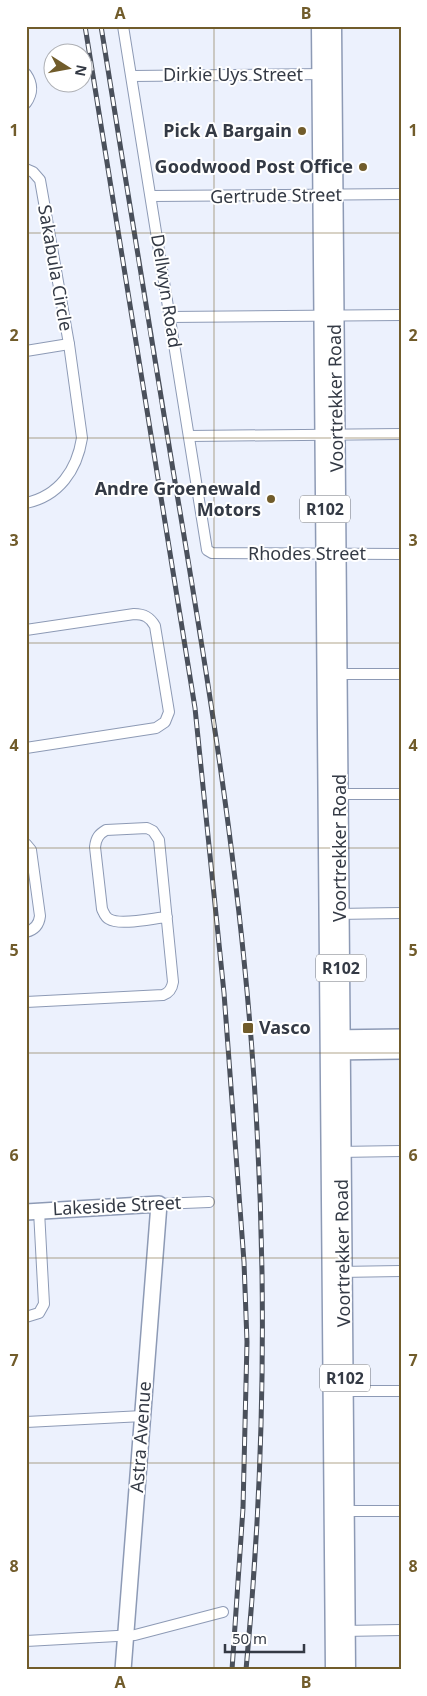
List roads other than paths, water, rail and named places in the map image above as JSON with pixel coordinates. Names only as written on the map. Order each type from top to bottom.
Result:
[{"type":"main road","name":"Voortrekker Road","points":[[320,26],[327,74]]},
{"type":"main road","name":"Voortrekker Road","points":[[333,26],[327,74],[340,1631],[334,1670]]},
{"type":"main road","name":"Voortrekker Road","points":[[340,1631],[347,1670]]},
{"type":"street","name":"Dellwyn Road","points":[[123,26],[206,547],[212,553]]},
{"type":"street","points":[[26,74],[31,83],[32,91],[26,103]]},
{"type":"street","name":"Dirkie Uys Street","points":[[132,76],[327,74]]},
{"type":"street","name":"Sakabula Circle","points":[[26,169],[33,172],[40,180],[69,344],[82,438],[80,454],[66,478],[55,489],[39,499],[26,503]]},
{"type":"street","name":"Gertrude Street","points":[[151,196],[401,194]]},
{"type":"street","points":[[170,317],[401,315]]},
{"type":"street","name":"Sakabula Circle","points":[[26,351],[69,344]]},
{"type":"street","points":[[189,436],[401,434]]},
{"type":"street","name":"Rhodes Street","points":[[212,553],[401,554]]},
{"type":"street","points":[[26,630],[134,614],[150,618],[155,626],[168,712],[165,722],[156,728],[26,748]]},
{"type":"street","points":[[333,674],[401,674]]},
{"type":"street","points":[[334,794],[401,794]]},
{"type":"street","points":[[26,1002],[163,995],[169,991],[173,982],[167,917],[159,840],[157,835],[150,829],[141,827],[106,830],[95,841],[102,909],[105,915],[114,921],[123,922],[167,917]]},
{"type":"street","points":[[26,844],[31,850],[40,916],[40,920],[35,928],[26,932]]},
{"type":"street","points":[[334,914],[401,913]]},
{"type":"street","points":[[335,1045],[401,1037]]},
{"type":"street","points":[[335,1045],[401,1051]]},
{"type":"street","points":[[336,1152],[401,1152]]},
{"type":"street","name":"Lakeside Street","points":[[33,1211],[209,1202]]},
{"type":"street","name":"Astra Avenue","points":[[123,1670],[159,1204]]},
{"type":"street","points":[[26,1317],[39,1313],[44,1304],[33,1211]]},
{"type":"street","points":[[337,1272],[401,1271]]},
{"type":"street","points":[[338,1391],[401,1391]]},
{"type":"street","points":[[26,1422],[143,1416]]},
{"type":"street","points":[[339,1511],[401,1511]]},
{"type":"street","points":[[26,1641],[135,1635],[223,1612]]},
{"type":"street","points":[[340,1631],[401,1630]]},
{"type":"railway","points":[[85,26],[195,708],[224,993],[244,1262],[247,1342],[243,1508],[232,1670]]},
{"type":"railway","points":[[101,26],[213,717],[235,881],[252,1047],[262,1265],[262,1400],[260,1468],[246,1670]]},
{"type":"place","name":"Pick A Bargain","points":[[302,131]]},
{"type":"place","name":"Goodwood Post Office","points":[[363,167]]},
{"type":"place","name":"Andre Groenewald Motors","points":[[271,499]]},
{"type":"place","name":"Vasco","points":[[248,1028]]}]
